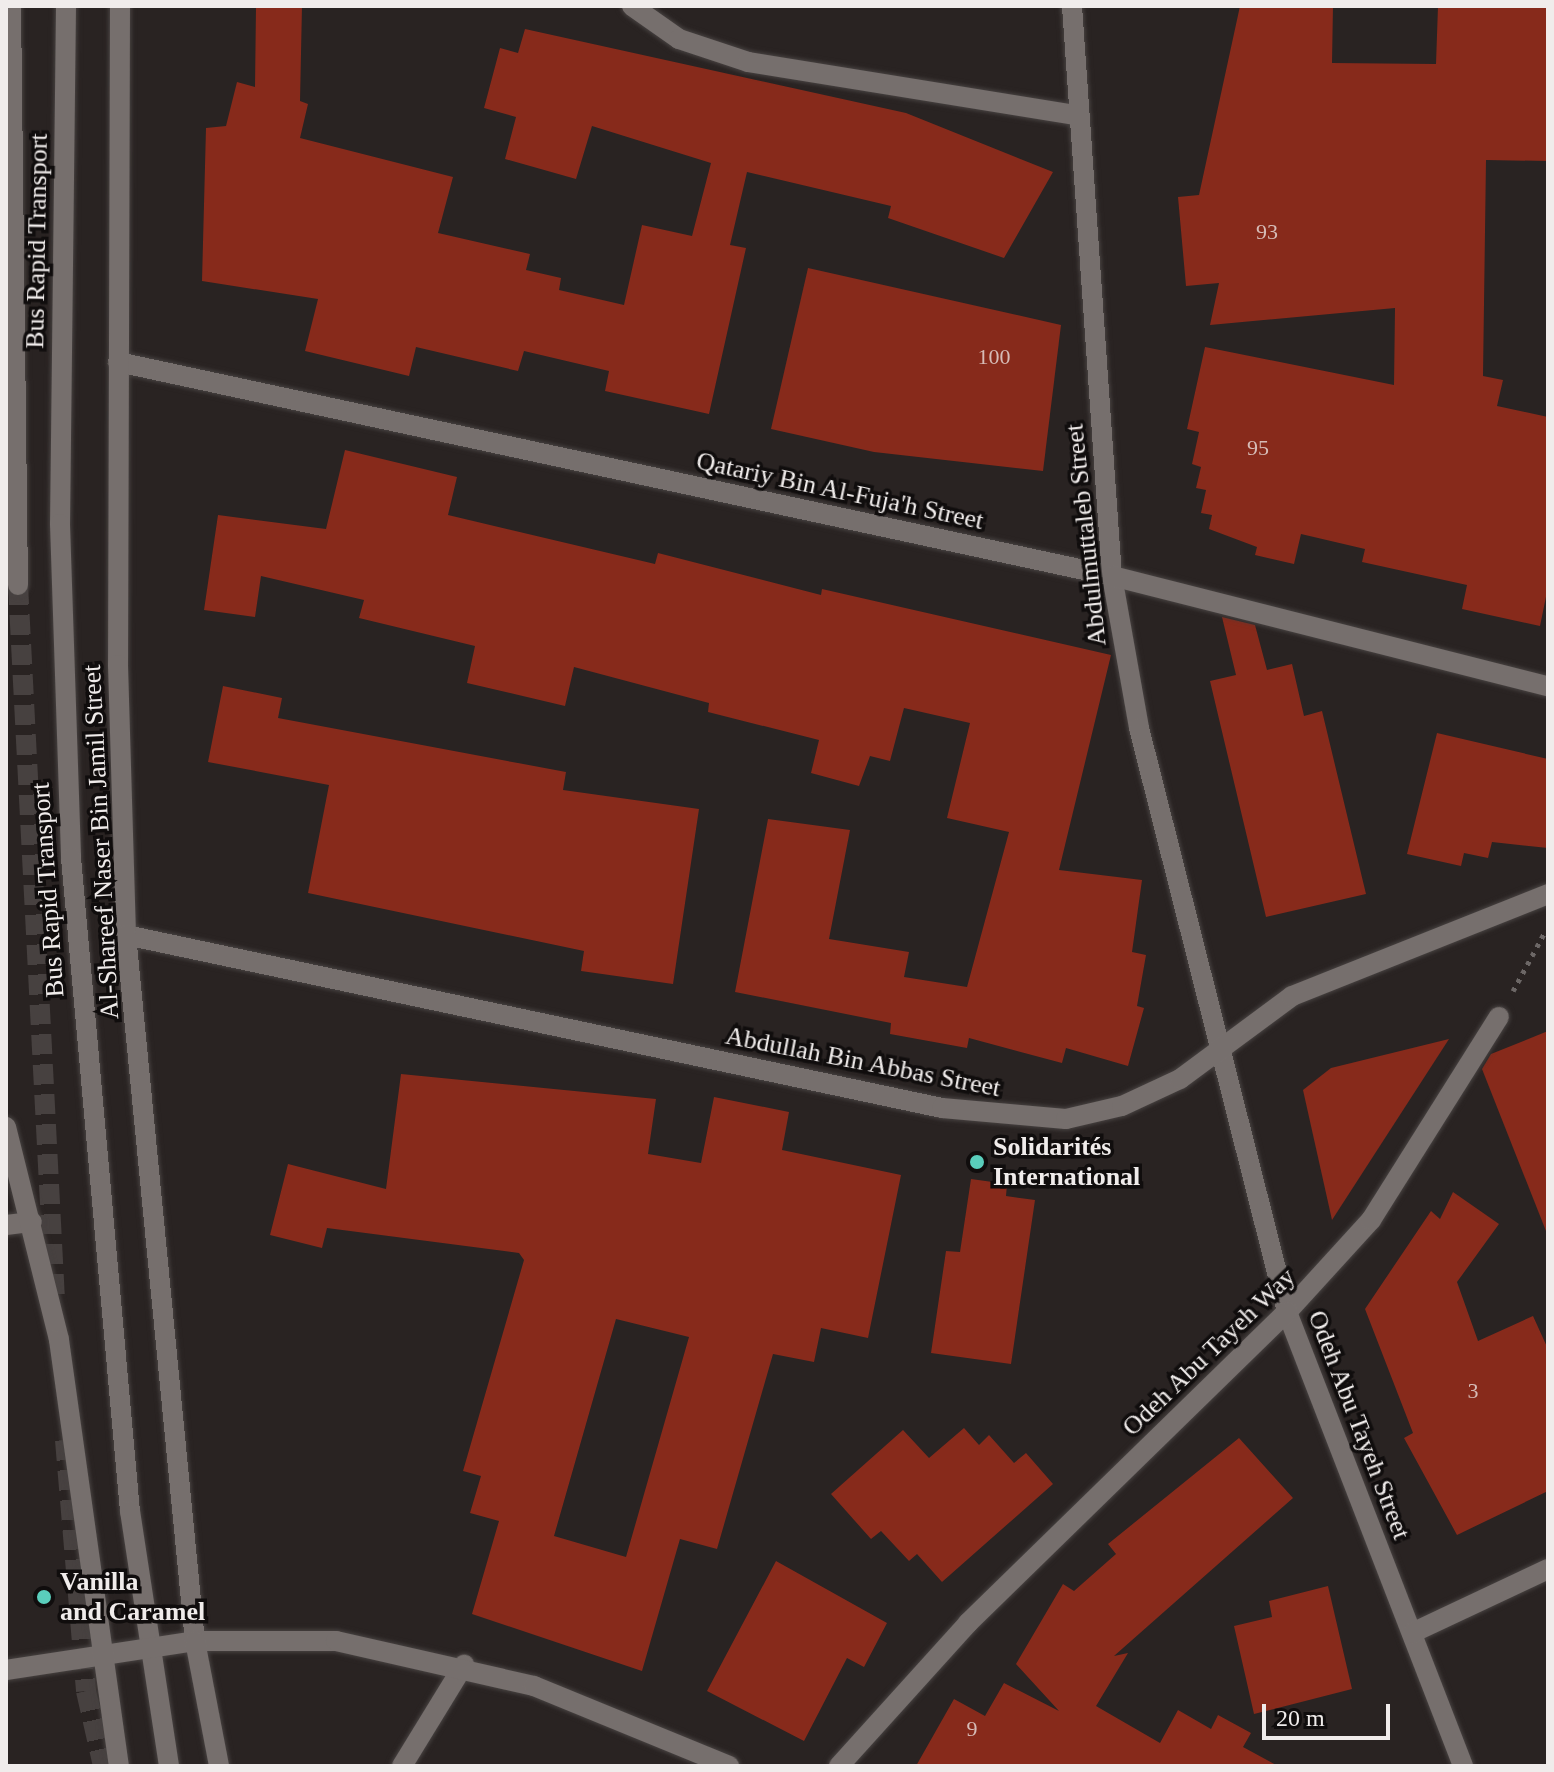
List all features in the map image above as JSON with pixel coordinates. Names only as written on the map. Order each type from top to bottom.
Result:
[{"type":"street","points":[[11,6],[18,585]]},
{"type":"street","name":"Bus Rapid Transport","points":[[66,6],[62,695],[83,1029],[147,1650],[169,1766]]},
{"type":"street","name":"Al-Shareef Naser Bin Jamil Street","points":[[120,6],[118,362],[126,935],[195,1641],[219,1766]]},
{"type":"street","points":[[632,6],[679,39],[748,62],[1074,115]]},
{"type":"street","name":"Abdulmuttaleb Street","points":[[1072,6],[1074,115],[1112,576],[1139,728],[1220,1047]]},
{"type":"street","name":"Qatariy Bin Al-Fuja'h Street","points":[[118,362],[1112,576],[1548,686]]},
{"type":"street","name":"Abdullah Bin Abbas Street","points":[[126,935],[1009,1117],[1066,1119],[1122,1106],[1180,1079],[1292,996],[1548,894]]},
{"type":"street","name":"Odeh Abu Tayeh Way","points":[[839,1766],[968,1623],[1287,1312],[1371,1220],[1499,1017]]},
{"type":"street","name":"Odeh Abu Tayeh Street","points":[[1220,1047],[1287,1312],[1463,1766]]},
{"type":"street","points":[[6,1127],[59,1340],[119,1766]]},
{"type":"street","points":[[6,1225],[32,1222]]},
{"type":"street","points":[[1412,1633],[1548,1569]]},
{"type":"street","points":[[6,1670],[104,1658],[195,1641],[336,1641],[464,1665],[662,1733],[729,1766]]},
{"type":"street","points":[[402,1766],[464,1665]]},
{"type":"path","points":[[1499,1017],[1548,925]]},
{"type":"building","points":[[256,6],[302,6],[300,101],[308,104],[300,138],[453,177],[438,233],[530,254],[526,270],[561,278],[559,290],[624,305],[642,225],[692,236],[711,163],[592,126],[576,179],[505,159],[516,117],[484,108],[500,48],[518,53],[525,29],[906,113],[1053,172],[1004,258],[888,218],[891,206],[747,172],[730,245],[746,248],[709,414],[605,391],[609,371],[524,351],[518,371],[416,347],[409,376],[305,351],[318,299],[202,281],[206,128],[226,126],[237,82],[255,87]]},
{"type":"building","points":[[1240,6],[1333,6],[1332,63],[1436,64],[1438,6],[1548,6],[1548,161],[1486,160],[1483,376],[1503,380],[1497,406],[1548,417],[1548,587],[1540,626],[1462,609],[1467,585],[1362,562],[1365,549],[1301,534],[1294,564],[1255,555],[1257,547],[1209,529],[1212,515],[1201,513],[1206,490],[1196,488],[1201,467],[1192,464],[1199,432],[1187,429],[1205,347],[1394,385],[1395,308],[1210,325],[1219,283],[1186,286],[1178,197],[1199,195]]},
{"type":"building","points":[[808,268],[1061,325],[1043,471],[874,452],[771,429]]},
{"type":"building","points":[[345,450],[457,477],[448,515],[655,564],[658,553],[821,595],[822,589],[1111,655],[1059,870],[1142,880],[1132,952],[1146,955],[1137,1006],[1144,1008],[1128,1066],[1066,1048],[1062,1063],[969,1038],[967,1048],[890,1034],[891,1023],[735,992],[768,819],[850,830],[829,939],[909,952],[904,977],[967,987],[1009,832],[947,818],[970,723],[904,708],[890,761],[870,756],[859,786],[811,773],[819,740],[708,712],[709,703],[574,667],[565,706],[467,683],[475,646],[359,618],[364,600],[261,576],[255,617],[204,610],[218,515],[326,529]]},
{"type":"building","points":[[1222,617],[1255,625],[1267,670],[1292,664],[1304,716],[1322,711],[1366,894],[1266,917],[1210,681],[1236,675]]},
{"type":"building","points":[[223,686],[282,698],[278,718],[566,772],[563,790],[699,809],[673,984],[581,971],[584,951],[308,893],[329,785],[208,762]]},
{"type":"building","points":[[1437,733],[1548,759],[1548,848],[1492,842],[1488,858],[1464,853],[1461,866],[1407,854]]},
{"type":"building","points":[[1548,1031],[1546,1231],[1482,1069],[1491,1054]]},
{"type":"building","points":[[1449,1039],[1332,1220],[1303,1090],[1331,1068]]},
{"type":"building","points":[[401,1074],[656,1099],[648,1154],[701,1163],[714,1097],[789,1112],[782,1150],[901,1175],[868,1338],[821,1328],[814,1362],[773,1354],[717,1549],[680,1539],[642,1671],[472,1614],[499,1521],[470,1513],[481,1476],[463,1471],[524,1260],[519,1253],[327,1228],[322,1248],[270,1235],[288,1164],[386,1189]],"holes":[[[616,1319],[689,1337],[626,1557],[554,1536]]]},
{"type":"building","points":[[971,1179],[1007,1184],[1006,1196],[1035,1200],[1011,1364],[931,1353],[946,1251],[960,1252]]},
{"type":"building","points":[[1453,1192],[1499,1224],[1457,1282],[1478,1341],[1533,1316],[1548,1349],[1548,1491],[1457,1535],[1404,1438],[1413,1433],[1365,1309],[1431,1211],[1440,1219]]},
{"type":"building","points":[[964,1428],[979,1445],[989,1435],[1014,1463],[1026,1453],[1053,1484],[942,1582],[917,1554],[909,1561],[881,1531],[871,1539],[831,1494],[903,1430],[929,1458]]},
{"type":"building","points":[[1239,1438],[1293,1498],[1114,1656],[1128,1653],[1096,1706],[1160,1743],[1178,1710],[1211,1729],[1218,1715],[1251,1733],[1243,1747],[1278,1766],[916,1766],[954,1699],[985,1716],[1004,1683],[1059,1711],[1016,1664],[1063,1584],[1074,1591],[1116,1554],[1108,1544]]},
{"type":"building","points":[[776,1561],[887,1623],[864,1667],[847,1658],[804,1741],[707,1691]]},
{"type":"building","points":[[1328,1586],[1352,1689],[1254,1714],[1234,1626],[1272,1617],[1269,1601]]},
{"type":"tunnel","points":[[18,585],[55,1300]]},
{"type":"tunnel","points":[[65,1440],[86,1691],[103,1766]]},
{"type":"place","name":"Solidarités International","points":[[977,1162]]},
{"type":"place","name":"Vanilla and Caramel","points":[[44,1597]]}]
